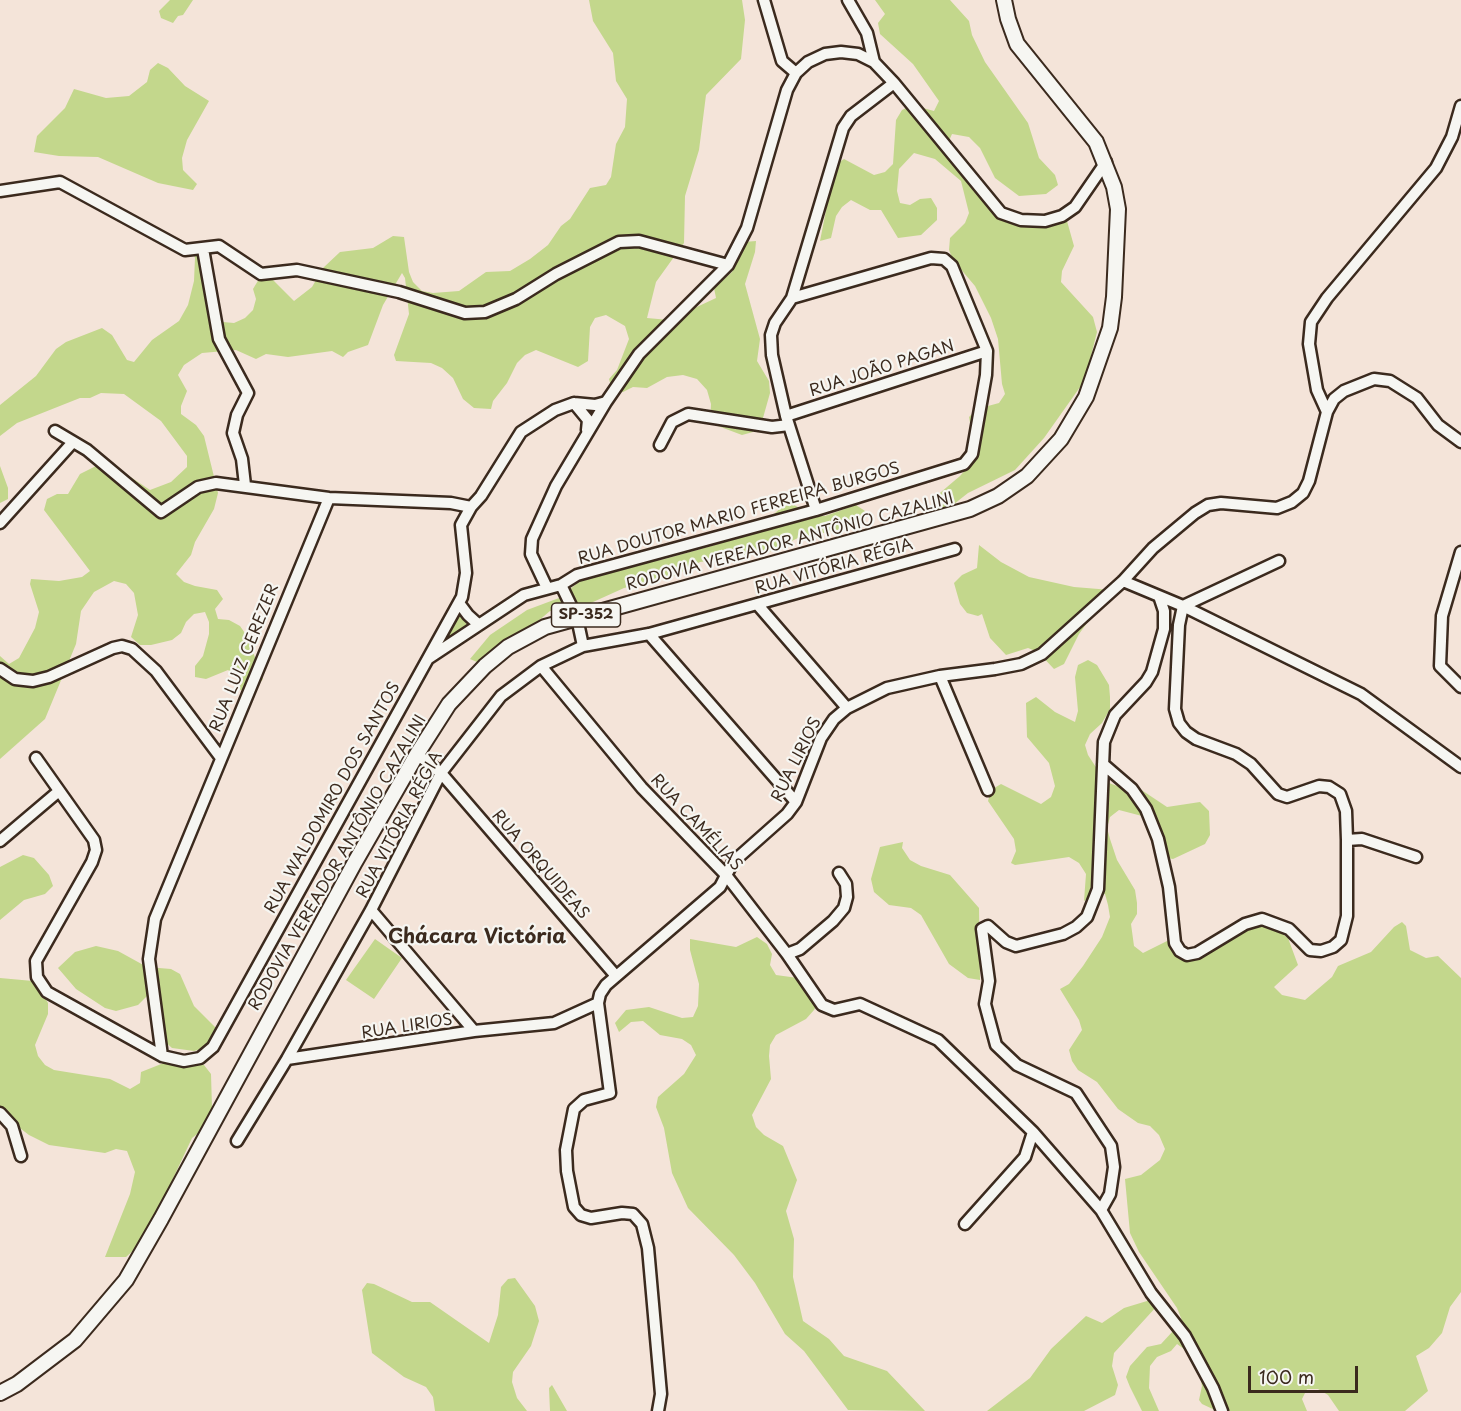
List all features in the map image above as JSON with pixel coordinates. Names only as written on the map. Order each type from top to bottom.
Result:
[{"type":"main road","name":"RODOVIA VEREADOR ANTÔNIO CAZALINI","points":[[0,1394],[18,1384],[75,1340],[126,1280],[162,1219],[355,861],[417,754],[449,704],[485,666],[525,637],[545,627],[970,509],[998,495],[1026,476],[1056,446],[1076,418],[1101,357],[1110,328],[1118,220],[1114,187],[1106,162],[1081,121],[1034,68],[1017,44],[1004,0]]},
{"type":"street","points":[[764,0],[782,61],[796,74]]},
{"type":"street","points":[[848,0],[867,33],[874,62]]},
{"type":"street","points":[[547,588],[531,554],[532,539],[556,486],[606,402],[639,354],[728,265],[747,228],[787,90],[796,74],[808,62],[825,54],[841,52],[858,54],[874,62],[894,82],[1000,213],[1022,220],[1044,221],[1062,216],[1075,207],[1106,162]]},
{"type":"street","points":[[816,510],[788,420],[772,355],[771,335],[775,323],[792,298],[843,128],[850,116],[894,82]]},
{"type":"street","points":[[1327,412],[1317,390],[1309,344],[1311,322],[1328,298],[1436,168],[1452,137],[1461,106]]},
{"type":"street","points":[[0,191],[60,182],[185,250],[219,246],[261,274],[297,270],[399,292],[465,313],[485,312],[516,299],[556,274],[619,242],[639,241],[728,265]]},
{"type":"street","points":[[203,249],[219,339],[248,393],[237,415],[233,433],[242,459],[245,485]]},
{"type":"street","points":[[792,298],[931,258],[944,259],[952,266],[987,351]]},
{"type":"street","name":"RUA JOÃO PAGAN","points":[[660,445],[672,422],[688,414],[772,427],[987,351]]},
{"type":"street","name":"RUA DOUTOR MARIO FERREIRA BURGOS","points":[[426,660],[524,595],[561,585],[577,574],[816,510],[963,465],[972,454],[986,375],[987,351]]},
{"type":"street","points":[[1461,442],[1438,425],[1417,398],[1390,381],[1374,380],[1359,383],[1334,399],[1327,412],[1312,471],[1303,493],[1292,502],[1277,508],[1208,505],[1153,548],[1123,581],[1183,606],[1361,694],[1461,767]]},
{"type":"street","points":[[574,403],[595,405],[606,402]]},
{"type":"street","points":[[574,403],[588,420],[586,434]]},
{"type":"street","name":"RUA WALDOMIRO DOS SANTOS","points":[[162,1056],[184,1061],[200,1059],[213,1047],[459,603],[466,573],[461,525],[471,507],[481,496],[521,432],[555,410],[574,403]]},
{"type":"street","points":[[55,431],[87,450],[160,512],[198,487],[216,483],[245,485],[329,498],[451,503],[471,507]]},
{"type":"street","points":[[0,523],[74,442]]},
{"type":"street","name":"RUA LUIZ CEREZER","points":[[162,1056],[148,959],[155,919],[329,498]]},
{"type":"street","name":"RUA VITÓRIA RÉGIA","points":[[237,1141],[287,1059],[371,910],[441,773],[501,696],[541,666],[583,646],[649,634],[956,549]]},
{"type":"street","points":[[1461,552],[1442,616],[1440,666],[1461,687]]},
{"type":"street","points":[[1183,606],[1279,561]]},
{"type":"street","name":"RUA LIRIOS","points":[[287,1059],[474,1031],[554,1023],[598,1004],[600,994],[616,976],[720,887],[733,862],[787,814],[796,802],[821,738],[834,719],[847,708],[887,688],[940,676],[1021,664],[1042,654],[1123,581]]},
{"type":"street","points":[[561,585],[577,618],[583,646]]},
{"type":"street","points":[[1101,1210],[1110,1194],[1114,1167],[1111,1146],[1076,1093],[1017,1065],[996,1045],[985,1004],[989,981],[982,929],[988,926],[1006,942],[1016,946],[1063,934],[1087,917],[1098,889],[1103,765],[1108,728],[1115,715],[1146,682],[1159,653],[1164,611],[1159,596]]},
{"type":"street","points":[[459,603],[479,625]]},
{"type":"street","points":[[757,604],[847,708]]},
{"type":"street","points":[[1103,765],[1132,789],[1146,808],[1158,839],[1169,887],[1175,943],[1180,951],[1188,955],[1197,953],[1245,924],[1262,919],[1288,929],[1310,950],[1321,951],[1333,947],[1341,940],[1346,928],[1347,840],[1346,811],[1340,794],[1329,787],[1319,786],[1287,797],[1278,794],[1251,764],[1236,754],[1196,739],[1179,723],[1175,686],[1179,625],[1183,606]]},
{"type":"street","points":[[649,634],[796,802]]},
{"type":"street","points":[[0,669],[15,680],[33,681],[49,677],[113,648],[122,646],[132,649],[156,671],[221,758]]},
{"type":"street","name":"RUA CAMÉLIAS","points":[[541,666],[642,788],[726,875],[788,954],[822,1005],[834,1010],[860,1004],[938,1040],[1033,1132]]},
{"type":"street","points":[[940,676],[988,790]]},
{"type":"street","name":"RUA ORQUIDEAS","points":[[417,754],[441,773],[616,976]]},
{"type":"street","points":[[36,758],[94,840],[96,850],[92,862],[36,961],[37,977],[47,992],[110,1024],[162,1056]]},
{"type":"street","points":[[0,841],[59,790]]},
{"type":"street","points":[[1347,840],[1362,839],[1416,857]]},
{"type":"street","points":[[788,954],[800,949],[833,921],[844,908],[847,897],[846,884],[839,873]]},
{"type":"street","points":[[371,910],[474,1031]]},
{"type":"street","points":[[598,1004],[610,1093],[584,1100],[574,1109],[566,1150],[567,1171],[574,1207],[581,1215],[591,1218],[622,1213],[633,1214],[646,1233],[661,1394],[658,1411]]},
{"type":"street","points":[[0,1113],[12,1126],[21,1156]]},
{"type":"street","points":[[1033,1132],[1101,1210],[1151,1293],[1185,1336],[1213,1388],[1222,1411]]},
{"type":"street","points":[[965,1224],[1025,1156],[1033,1132]]},
{"type":"green space","points":[[170,0],[193,0],[183,15],[178,16],[173,23],[161,18],[159,11]]},
{"type":"green space","points":[[589,0],[742,0],[745,20],[741,59],[706,95],[699,150],[685,196],[684,243],[656,282],[647,318],[669,320],[716,298],[714,288],[732,272],[744,242],[756,241],[745,284],[760,339],[757,361],[769,381],[770,393],[761,425],[753,432],[742,435],[710,423],[711,404],[707,390],[697,379],[683,375],[667,377],[647,388],[633,387],[623,392],[612,390],[609,379],[617,370],[629,339],[625,326],[606,315],[595,318],[590,327],[588,361],[578,367],[536,350],[525,355],[517,363],[507,383],[493,401],[491,409],[474,408],[463,399],[453,378],[442,368],[431,363],[396,361],[394,355],[409,314],[405,278],[402,273],[383,305],[368,345],[348,352],[343,357],[332,351],[288,357],[266,354],[256,359],[236,350],[202,353],[184,365],[178,375],[187,391],[181,406],[181,414],[196,425],[204,436],[218,493],[214,509],[195,542],[191,555],[176,574],[184,582],[217,590],[223,599],[215,609],[218,619],[229,620],[240,626],[247,636],[263,679],[256,688],[246,694],[237,687],[237,676],[228,670],[206,679],[195,677],[195,666],[203,656],[209,634],[209,622],[205,612],[194,614],[186,622],[181,633],[172,640],[140,645],[131,637],[138,615],[134,593],[126,584],[114,581],[94,592],[81,611],[76,644],[45,719],[0,759],[0,656],[9,664],[19,658],[35,628],[39,612],[30,584],[31,579],[59,581],[82,577],[90,571],[44,510],[47,499],[57,494],[68,494],[80,474],[100,464],[111,464],[150,490],[171,482],[187,467],[187,456],[161,421],[124,394],[101,393],[90,398],[80,398],[17,423],[0,436],[0,405],[36,376],[56,349],[66,342],[102,328],[112,335],[127,360],[134,362],[152,340],[179,321],[188,305],[194,281],[195,258],[190,247],[203,251],[204,283],[208,305],[223,322],[234,323],[245,318],[253,310],[256,299],[253,289],[259,279],[269,276],[294,301],[312,287],[323,268],[340,252],[373,248],[393,236],[404,237],[409,272],[413,282],[422,291],[433,293],[459,291],[486,272],[510,271],[530,259],[548,245],[561,226],[570,219],[590,188],[606,185],[611,177],[616,144],[625,127],[627,99],[616,81],[613,53],[593,21]]},
{"type":"green space","points":[[875,0],[950,0],[969,21],[972,35],[985,62],[1028,123],[1039,158],[1055,175],[1058,185],[1046,194],[1019,196],[995,178],[980,148],[969,137],[952,134],[945,150],[966,159],[988,195],[1006,209],[1024,214],[1060,216],[1067,221],[1074,246],[1062,271],[1061,282],[1093,317],[1097,332],[1085,380],[1044,438],[1015,470],[968,493],[944,512],[934,509],[934,498],[960,476],[975,459],[978,449],[973,440],[969,417],[977,409],[999,403],[1005,394],[998,339],[991,318],[975,286],[953,260],[949,250],[950,238],[965,223],[969,213],[961,181],[935,159],[914,153],[899,169],[897,191],[900,203],[910,205],[920,199],[931,198],[937,208],[937,220],[921,235],[898,238],[881,210],[870,210],[851,200],[836,216],[831,238],[820,241],[835,165],[844,159],[874,175],[885,172],[893,164],[896,120],[902,110],[912,105],[934,111],[939,101],[913,64],[880,34],[878,23],[885,14]]},
{"type":"green space","points":[[158,63],[168,68],[185,86],[209,101],[187,140],[182,158],[183,170],[197,184],[193,190],[158,183],[98,157],[59,156],[34,152],[37,136],[65,108],[74,89],[106,98],[129,96],[147,82],[150,70]]},
{"type":"green space","points":[[0,466],[8,488],[8,499],[0,503]]},
{"type":"green space","points":[[794,505],[814,516],[825,516],[856,505],[865,511],[864,522],[853,527],[798,538],[767,553],[700,562],[670,578],[624,588],[582,607],[550,611],[531,627],[511,636],[488,660],[477,662],[470,659],[490,635],[527,610],[559,598],[585,577],[638,562],[661,560],[715,545],[766,521],[783,506]]},
{"type":"green space","points":[[979,545],[1001,562],[1029,577],[1074,587],[1111,590],[1079,634],[1064,664],[1054,669],[1038,652],[1028,648],[1006,655],[990,638],[982,614],[978,616],[967,613],[960,604],[954,583],[962,575],[977,568]]},
{"type":"green space","points":[[460,607],[476,625],[432,653]]},
{"type":"green space","points":[[1088,660],[1097,665],[1109,685],[1110,709],[1102,723],[1090,734],[1085,745],[1088,755],[1101,775],[1109,783],[1120,787],[1134,785],[1167,807],[1200,802],[1209,811],[1210,835],[1205,844],[1173,859],[1162,857],[1149,825],[1142,816],[1119,810],[1110,817],[1107,828],[1117,860],[1135,890],[1137,914],[1131,924],[1134,946],[1143,953],[1171,939],[1176,946],[1193,951],[1251,926],[1270,925],[1288,938],[1298,965],[1274,987],[1282,995],[1305,1000],[1332,977],[1338,966],[1371,952],[1394,927],[1402,922],[1406,926],[1410,950],[1426,958],[1438,956],[1461,978],[1461,1292],[1450,1307],[1442,1333],[1429,1348],[1416,1356],[1428,1391],[1405,1411],[1339,1411],[1328,1395],[1318,1389],[1307,1389],[1302,1399],[1307,1411],[1217,1411],[1202,1404],[1199,1400],[1202,1386],[1200,1376],[1184,1349],[1177,1344],[1171,1351],[1157,1357],[1150,1366],[1149,1388],[1159,1411],[1142,1411],[1130,1387],[1126,1377],[1130,1366],[1147,1347],[1161,1344],[1173,1331],[1185,1328],[1177,1308],[1139,1252],[1130,1233],[1125,1179],[1141,1175],[1160,1160],[1165,1149],[1159,1135],[1150,1126],[1138,1123],[1118,1109],[1097,1082],[1078,1070],[1069,1050],[1082,1030],[1079,1020],[1060,989],[1069,984],[1102,937],[1110,917],[1108,905],[1105,894],[1094,894],[1084,901],[1086,874],[1079,863],[1069,857],[1015,865],[1011,863],[1016,851],[1014,839],[988,801],[991,790],[1001,784],[1041,804],[1051,797],[1055,786],[1049,763],[1027,737],[1026,703],[1036,697],[1055,712],[1075,722],[1078,711],[1075,677],[1078,665]]},
{"type":"green space","points":[[903,842],[902,848],[910,860],[950,875],[979,908],[980,980],[968,978],[949,964],[921,915],[911,908],[889,905],[874,892],[871,879],[880,847]]},
{"type":"green space","points":[[23,855],[34,858],[49,875],[53,886],[45,894],[24,900],[0,920],[0,867]]},
{"type":"green space","points":[[757,937],[767,944],[772,954],[770,965],[776,975],[798,978],[820,999],[806,1019],[776,1035],[770,1045],[771,1079],[752,1115],[756,1127],[764,1135],[783,1146],[797,1180],[786,1211],[794,1239],[793,1277],[803,1321],[829,1339],[844,1356],[887,1371],[925,1411],[848,1410],[804,1351],[785,1334],[755,1283],[734,1255],[688,1208],[672,1173],[664,1128],[656,1107],[658,1097],[684,1074],[696,1055],[691,1045],[682,1039],[660,1035],[643,1021],[631,1022],[619,1032],[615,1023],[626,1010],[649,1007],[682,1018],[693,1017],[698,1006],[699,984],[690,950],[690,939],[736,947]]},
{"type":"green space","points":[[375,939],[402,958],[374,999],[346,980]]},
{"type":"green space","points":[[96,946],[118,951],[147,967],[171,969],[180,974],[194,1006],[218,1030],[211,1046],[194,1051],[172,1048],[163,1040],[158,997],[147,996],[138,1005],[116,1011],[105,1008],[76,989],[58,968],[75,952]]},
{"type":"green space","points":[[0,978],[33,981],[48,1003],[48,1014],[35,1045],[38,1056],[45,1065],[54,1070],[110,1079],[130,1089],[140,1083],[141,1072],[184,1055],[204,1065],[211,1074],[212,1108],[208,1126],[192,1138],[170,1185],[165,1213],[146,1239],[126,1257],[105,1257],[130,1194],[135,1172],[127,1151],[116,1149],[105,1153],[49,1145],[29,1135],[0,1113]]},
{"type":"green space","points":[[515,1278],[535,1306],[539,1321],[531,1346],[513,1372],[512,1382],[517,1398],[527,1411],[435,1411],[433,1397],[426,1387],[404,1377],[372,1353],[362,1290],[367,1283],[374,1284],[412,1302],[430,1302],[489,1343],[498,1315],[501,1287],[508,1279]]},
{"type":"green space","points":[[1150,1298],[1157,1306],[1114,1353],[1112,1366],[1118,1385],[1115,1395],[1084,1411],[987,1411],[1030,1378],[1051,1349],[1086,1316],[1102,1323],[1124,1308]]},
{"type":"green space","points":[[552,1385],[567,1411],[550,1411],[549,1388]]},
{"type":"district","name":"Chácara Victória","points":[[477,937]]}]
